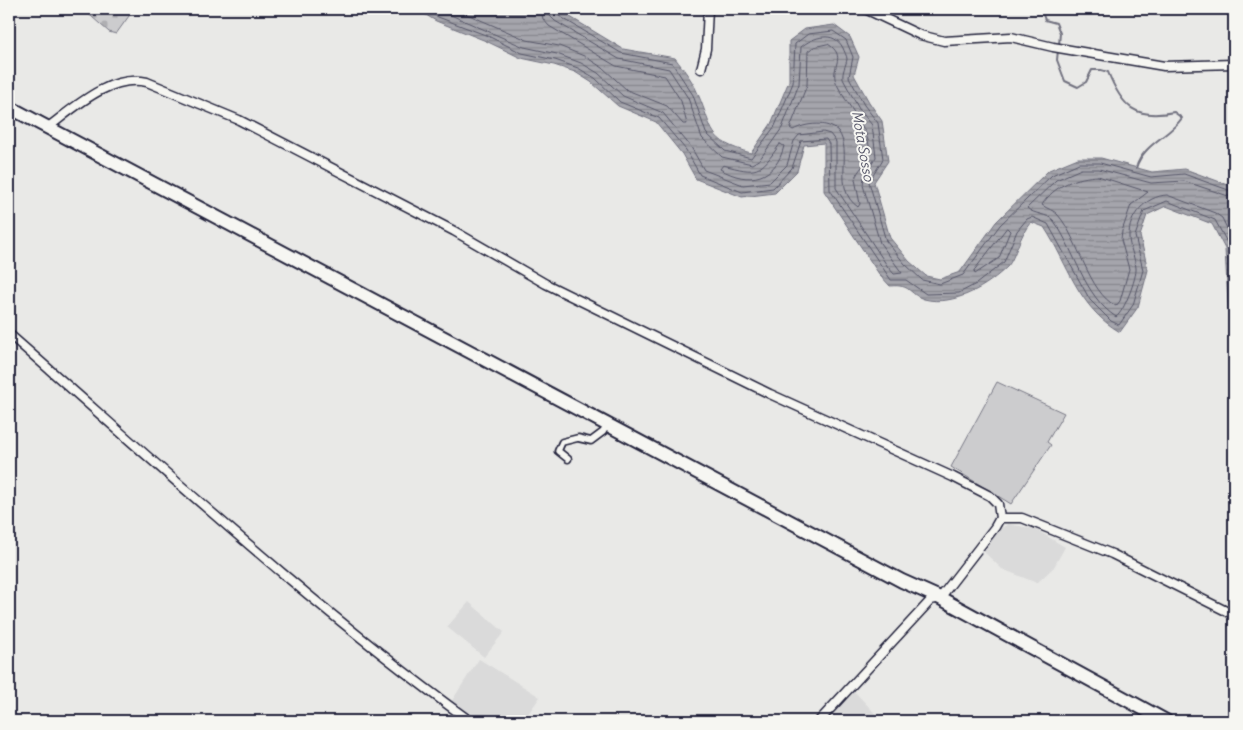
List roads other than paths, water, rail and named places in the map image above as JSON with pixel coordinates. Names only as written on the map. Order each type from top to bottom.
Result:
[{"type":"main road","points":[[9,107],[902,582],[940,598],[1166,721]]},
{"type":"street","points":[[701,69],[706,49],[708,9]]},
{"type":"street","points":[[865,9],[931,39],[958,41],[1011,37],[1053,47],[1164,66],[1234,64]]},
{"type":"street","points":[[47,128],[90,96],[122,82],[134,80],[146,82],[239,120],[380,195],[454,231],[546,284],[770,394],[953,477],[990,496],[998,504],[1000,518],[940,598],[931,600],[819,721]]},
{"type":"street","points":[[9,334],[282,575],[411,679],[470,721]]},
{"type":"street","points":[[568,459],[558,451],[562,442],[578,438],[591,441],[603,432],[608,424]]},
{"type":"street","points":[[1000,518],[1022,518],[1112,554],[1234,614]]},
{"type":"water","name":"Mota Sosso","points":[[416,9],[557,9],[623,49],[675,58],[694,85],[714,133],[726,144],[751,153],[771,124],[789,81],[789,41],[805,29],[834,25],[850,37],[859,57],[854,75],[882,121],[888,161],[874,182],[890,238],[909,261],[926,276],[940,279],[960,272],[996,222],[1049,170],[1078,158],[1101,158],[1152,172],[1185,169],[1231,186],[1234,189],[1234,366],[1231,358],[1225,249],[1212,224],[1166,206],[1147,215],[1140,236],[1148,270],[1138,307],[1120,332],[1105,322],[1084,298],[1044,227],[1031,222],[1011,262],[991,281],[970,293],[947,300],[935,301],[924,299],[902,286],[890,286],[879,274],[824,191],[824,143],[804,145],[797,171],[775,193],[742,197],[696,179],[682,154],[656,122],[618,106],[591,82],[575,72],[554,65],[521,58],[486,41],[436,21]]},
{"type":"waterway","points":[[1046,9],[1042,12],[1045,20],[1056,23],[1060,33],[1059,45]]},
{"type":"waterway","points":[[1058,50],[1057,60],[1065,81],[1078,87],[1086,82],[1092,70],[1108,72],[1119,94],[1132,108],[1149,114],[1174,112],[1182,118],[1177,125],[1144,153],[1136,168]]}]
